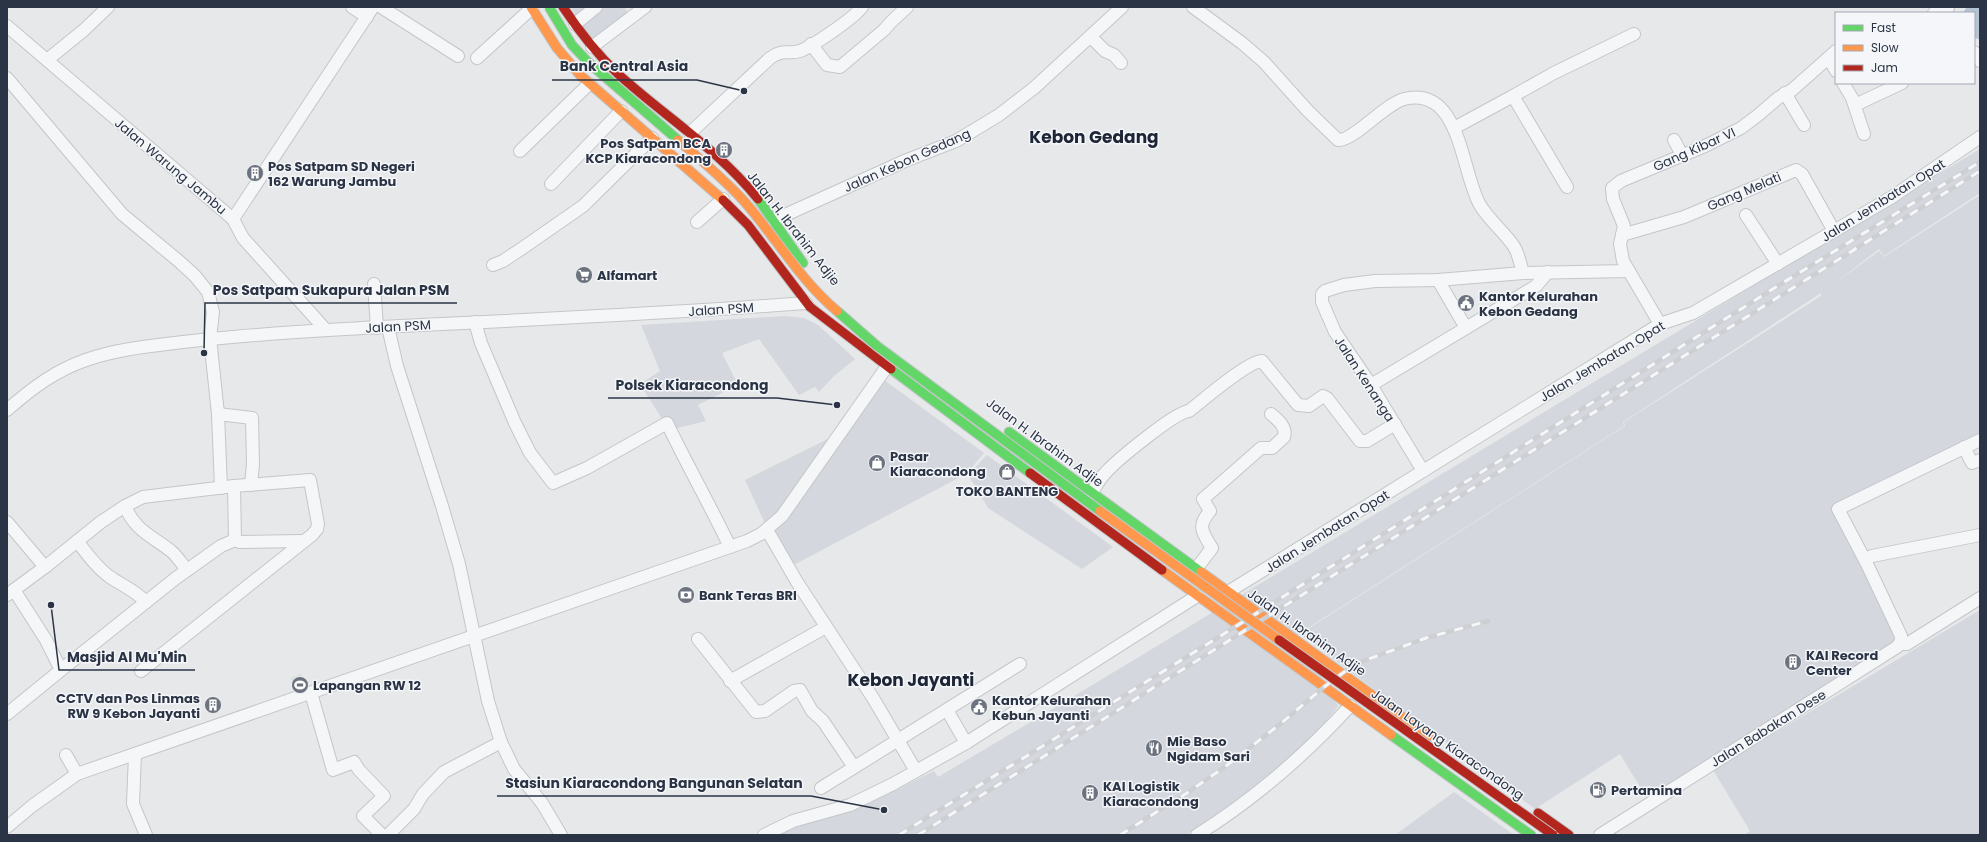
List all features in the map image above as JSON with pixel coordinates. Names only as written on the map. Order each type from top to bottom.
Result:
[{"type":"main road","points":[[532,7],[563,58],[589,84],[723,199],[748,225],[808,305],[982,438],[1197,596],[1531,835]]},
{"type":"main road","name":"Jalan Layang Kiaracondong","points":[[549,7],[572,45],[588,62],[719,176],[743,200],[810,286],[856,329],[911,372],[1163,558],[1553,835]]},
{"type":"main road","name":"Jalan H. Ibrahim Adjie","points":[[563,7],[592,46],[635,88],[727,165],[751,190],[774,220],[792,248],[826,292],[886,342],[1196,569],[1569,835]]},
{"type":"main road","points":[[798,293],[800,282],[803,278],[814,277]]},
{"type":"main road","points":[[808,305],[815,308],[823,305],[827,296],[826,292]]},
{"type":"main road","points":[[875,356],[886,342]]},
{"type":"main road","points":[[1309,676],[1322,659]]},
{"type":"main road","points":[[1482,800],[1494,782]]},
{"type":"street","points":[[47,60],[84,30],[108,7]]},
{"type":"street","points":[[352,7],[370,12]]},
{"type":"street","points":[[381,7],[458,56]]},
{"type":"street","points":[[477,58],[532,7]]},
{"type":"street","points":[[575,24],[596,7]]},
{"type":"street","points":[[592,46],[645,7]]},
{"type":"street","points":[[690,133],[770,58],[785,51],[799,51],[846,22],[862,7]]},
{"type":"street","points":[[811,44],[827,64],[840,67],[884,30],[890,22],[907,7]]},
{"type":"street","name":"Jalan Kebon Gedang","points":[[774,220],[907,160],[956,141],[999,115],[1034,88],[1122,7]]},
{"type":"street","points":[[1193,7],[1242,43],[1264,62],[1308,111],[1338,140],[1348,138],[1370,120],[1404,100],[1427,99],[1436,103],[1442,109],[1454,128],[1470,182],[1480,205],[1513,245],[1524,273]]},
{"type":"street","points":[[1938,12],[1949,9]]},
{"type":"street","name":"Jalan Warung Jambu","points":[[7,26],[233,218],[370,12]]},
{"type":"street","points":[[1454,128],[1567,67],[1634,34]]},
{"type":"street","points":[[1090,37],[1105,51],[1114,55],[1121,63]]},
{"type":"street","points":[[1832,55],[1835,67]]},
{"type":"street","name":"Gang Kibar VI","points":[[1622,235],[1624,226],[1613,200],[1612,188],[1621,181],[1705,146],[1740,128],[1785,93],[1792,90],[1832,55]]},
{"type":"street","points":[[7,78],[122,214],[181,263],[195,276],[208,292],[213,312],[210,338],[218,414],[221,488]]},
{"type":"street","points":[[520,151],[589,84]]},
{"type":"street","points":[[1844,84],[1855,105],[1864,134]]},
{"type":"street","points":[[1855,105],[1900,84]]},
{"type":"street","points":[[1785,93],[1804,125]]},
{"type":"street","points":[[1513,96],[1567,187]]},
{"type":"street","points":[[551,184],[622,111]]},
{"type":"street","name":"Jalan Jembatan Opat","points":[[1228,592],[1660,324],[1693,313],[1892,197],[1980,137]]},
{"type":"street","points":[[493,265],[503,261],[582,206],[652,138]]},
{"type":"street","points":[[1674,140],[1682,155]]},
{"type":"street","name":"Gang Melati","points":[[1622,235],[1684,217],[1796,170],[1802,174],[1834,231]]},
{"type":"street","points":[[697,222],[723,199]]},
{"type":"street","points":[[1746,215],[1778,264]]},
{"type":"street","points":[[233,218],[243,238],[325,329]]},
{"type":"street","points":[[1622,235],[1620,244],[1623,261],[1660,324]]},
{"type":"street","points":[[1466,328],[1438,280],[1524,273],[1629,271]]},
{"type":"street","points":[[1371,385],[1536,286],[1548,272]]},
{"type":"street","name":"Jalan Kenanga","points":[[1423,471],[1371,385],[1335,332],[1323,305],[1322,299],[1323,292],[1344,284],[1376,281],[1438,280]]},
{"type":"street","points":[[374,284],[382,327],[396,366],[457,557],[488,701],[501,742],[514,769],[542,803],[561,835]]},
{"type":"street","name":"Jalan PSM","points":[[7,410],[37,384],[85,360],[132,348],[210,338],[325,329],[645,315],[808,305]]},
{"type":"street","points":[[474,322],[481,343],[515,423],[530,454],[553,483],[586,468],[667,423],[706,496],[730,547]]},
{"type":"street","points":[[1092,493],[1103,476],[1114,464],[1159,428],[1183,412],[1189,411],[1244,369],[1258,361],[1262,361],[1298,405],[1309,406],[1326,396],[1360,441],[1367,441],[1395,424]]},
{"type":"street","points":[[7,827],[32,806],[77,774],[475,637],[747,541],[767,530],[788,507],[888,365]]},
{"type":"street","points":[[218,414],[252,418],[251,485]]},
{"type":"street","points":[[1196,569],[1212,548],[1204,537],[1202,526],[1204,517],[1210,511],[1203,498],[1262,448],[1272,448],[1284,437],[1282,425],[1271,414]]},
{"type":"street","points":[[1900,644],[1901,636],[1865,559],[1838,509],[1980,440]]},
{"type":"street","points":[[1964,447],[1972,463],[1980,460]]},
{"type":"street","points":[[62,670],[46,640],[10,592],[125,506],[144,497],[234,486],[310,480],[318,529],[141,671]]},
{"type":"street","points":[[234,486],[235,540]]},
{"type":"street","points":[[125,506],[128,515],[145,534],[171,551],[187,570]]},
{"type":"street","points":[[7,522],[45,567]]},
{"type":"street","points":[[767,530],[797,582],[860,677],[916,771]]},
{"type":"street","points":[[1865,559],[1872,556],[1980,535]]},
{"type":"street","points":[[7,714],[146,602],[221,546],[235,540],[239,542],[304,541]]},
{"type":"street","points":[[77,541],[95,564],[105,573],[134,590],[146,602]]},
{"type":"street","points":[[764,835],[793,821],[850,805],[916,771],[966,743],[1197,596]]},
{"type":"street","name":"Jalan Babakan Dese","points":[[1600,835],[1900,644],[1907,644],[1980,598]]},
{"type":"street","points":[[730,681],[826,627]]},
{"type":"street","points":[[698,639],[751,707],[758,713],[765,711],[798,689],[800,690],[812,711],[823,721],[854,767]]},
{"type":"street","points":[[821,788],[1020,664]]},
{"type":"street","points":[[311,693],[333,770],[354,762],[359,770],[384,796],[363,816],[382,835]]},
{"type":"street","points":[[1197,835],[1214,830],[1287,768],[1350,706]]},
{"type":"street","points":[[947,710],[966,743]]},
{"type":"street","points":[[388,835],[414,810],[423,794],[444,772],[501,742]]},
{"type":"street","points":[[135,754],[133,804],[146,835]]},
{"type":"street","points":[[66,755],[77,774]]},
{"type":"shaded area","points":[[571,7],[624,7],[629,15],[593,43]]},
{"type":"shaded area","points":[[1980,149],[1980,193],[1884,256],[1879,249],[1834,284],[1879,251],[1884,257],[1980,195],[1980,443],[1835,510],[1896,637],[1896,645],[1648,800],[1620,754],[1535,809],[1300,634],[1625,426],[1624,422],[1821,296],[1821,293],[1623,422],[1624,426],[1297,635],[1338,706],[1318,732],[1261,784],[1208,822],[1186,835],[773,835],[792,825],[860,807],[934,771],[938,777]]},
{"type":"shaded area","points":[[785,316],[804,318],[818,325],[855,359],[833,377],[819,392],[815,387],[799,395],[759,339],[722,353],[738,385],[698,405],[706,421],[669,430],[640,384],[660,371],[641,325]]},
{"type":"shaded area","name":"Pasar Kiaracondong","points":[[880,377],[984,453],[966,474],[786,569],[745,480],[834,436]]},
{"type":"shaded area","points":[[987,455],[1113,547],[1082,569],[988,508],[968,475]]},
{"type":"shaded area","points":[[1980,610],[1980,835],[1744,835],[1750,831],[1713,770]]},
{"type":"shaded area","name":"Lapangan RW 12","points":[[301,674],[308,691],[298,696],[291,678]]},
{"type":"shaded area","points":[[1454,792],[1514,835],[1395,835]]},
{"type":"waterway","points":[[1975,18],[1980,28]]},
{"type":"railway","points":[[899,835],[1238,625],[1776,287],[1980,162]]},
{"type":"railway","points":[[918,835],[1980,171]]},
{"type":"railway","points":[[1120,835],[1187,793],[1226,766],[1355,664],[1426,638],[1488,621]]},
{"type":"traffic: fast","points":[[549,7],[572,45],[588,62],[678,140]]},
{"type":"traffic: fast","points":[[758,199],[803,263]]},
{"type":"traffic: fast","points":[[837,311],[877,346],[1100,511]]},
{"type":"traffic: fast","points":[[891,369],[1030,473]]},
{"type":"traffic: fast","points":[[1009,432],[1201,572]]},
{"type":"traffic: fast","points":[[1391,735],[1531,835]]},
{"type":"traffic: slow","points":[[531,7],[557,48],[580,75],[723,200]]},
{"type":"traffic: slow","points":[[678,140],[719,176],[743,200],[799,271],[823,299],[837,311]]},
{"type":"traffic: slow","points":[[1100,511],[1279,640]]},
{"type":"traffic: slow","points":[[1162,570],[1391,735]]},
{"type":"traffic: slow","points":[[1201,572],[1429,736]]},
{"type":"traffic: jam","points":[[563,7],[588,42],[617,73],[726,164],[758,199]]},
{"type":"traffic: jam","points":[[723,200],[748,225],[810,307],[891,369]]},
{"type":"traffic: jam","points":[[1030,473],[1162,570]]},
{"type":"traffic: jam","points":[[1279,640],[1553,835]]},
{"type":"traffic: jam","points":[[1538,813],[1569,835]]},
{"type":"place","name":"Bank Central Asia","points":[[744,91]]},
{"type":"place","name":"Pos Satpam BCA KCP Kiaracondong","points":[[724,150]]},
{"type":"place","name":"Pos Satpam SD Negeri 162 Warung Jambu","points":[[255,173]]},
{"type":"place","name":"Alfamart","points":[[584,275]]},
{"type":"place","name":"Kantor Kelurahan Kebon Gedang","points":[[1466,303]]},
{"type":"place","name":"Pos Satpam Sukapura Jalan PSM","points":[[204,353]]},
{"type":"place","name":"Polsek Kiaracondong","points":[[837,405]]},
{"type":"place","name":"Pasar Kiaracondong","points":[[877,463]]},
{"type":"place","name":"TOKO BANTENG","points":[[1007,472]]},
{"type":"place","name":"Bank Teras BRI","points":[[686,595]]},
{"type":"place","name":"Masjid Al Mu'Min","points":[[51,605]]},
{"type":"place","name":"KAI Record Center","points":[[1793,662]]},
{"type":"place","name":"Lapangan RW 12","points":[[300,685]]},
{"type":"place","name":"CCTV dan Pos Linmas RW 9 Kebon Jayanti","points":[[213,705]]},
{"type":"place","name":"Kantor Kelurahan Kebun Jayanti","points":[[979,707]]},
{"type":"place","name":"Mie Baso Ngidam Sari","points":[[1154,748]]},
{"type":"place","name":"Pertamina","points":[[1598,790]]},
{"type":"place","name":"KAI Logistik Kiaracondong","points":[[1090,793]]},
{"type":"place","name":"Stasiun Kiaracondong Bangunan Selatan","points":[[884,810]]},
{"type":"district","name":"Kebon Gedang","points":[[1094,137]]},
{"type":"district","name":"Kebon Jayanti","points":[[911,680]]}]
